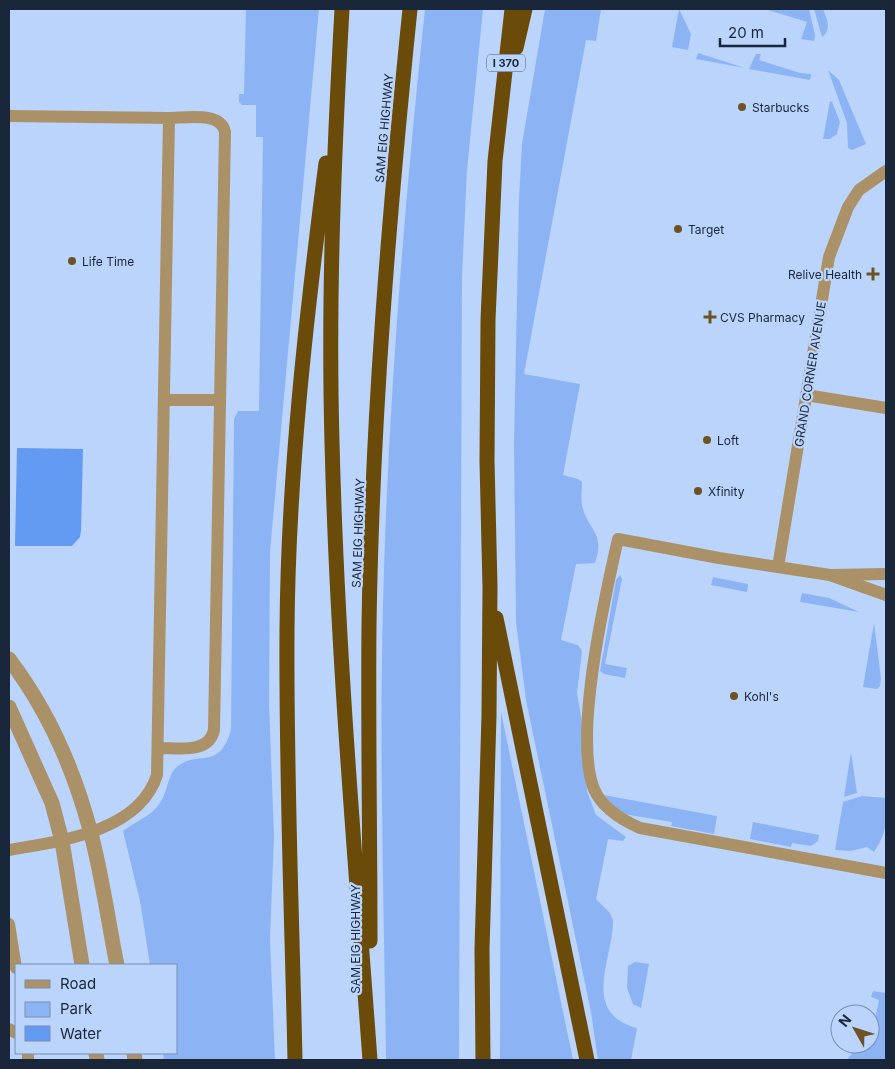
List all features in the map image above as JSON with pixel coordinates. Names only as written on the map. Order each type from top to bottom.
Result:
[{"type":"highway","points":[[342,9],[332,235],[332,443],[345,729],[371,1060]]},
{"type":"highway","name":"SAM EIG HIGHWAY","points":[[371,1060],[369,626],[376,451],[387,266],[410,9]]},
{"type":"highway","name":"I 370","points":[[500,117],[512,9]]},
{"type":"highway","points":[[483,1060],[482,949],[489,716],[490,587],[487,461],[488,320],[495,161],[500,117],[525,9]]},
{"type":"highway","points":[[295,1060],[288,692],[290,554],[296,444],[314,256],[339,55]]},
{"type":"highway","points":[[490,587],[587,1060]]},
{"type":"street","points":[[9,659],[51,728],[73,778],[90,831],[117,964]]},
{"type":"street","points":[[9,707],[48,792],[62,841],[82,964]]},
{"type":"lane","points":[[9,116],[213,118],[224,127],[212,736],[196,748],[160,748]]},
{"type":"lane","points":[[9,850],[62,841],[116,821],[144,802],[153,789],[158,775],[160,748],[169,118]]},
{"type":"lane","name":"GRAND CORNER AVENUE","points":[[778,567],[829,257],[841,222],[859,190],[886,171]]},
{"type":"lane","points":[[806,395],[886,408]]},
{"type":"lane","points":[[165,400],[220,400]]},
{"type":"lane","points":[[886,574],[830,575],[618,539],[606,596],[587,726],[589,764],[594,789],[606,805],[623,821],[640,828],[886,873]]},
{"type":"lane","points":[[830,575],[886,595]]},
{"type":"lane","points":[[9,924],[15,964]]},
{"type":"green space","points":[[246,9],[319,9],[270,552],[269,703],[274,836],[270,939],[275,1060],[164,1060],[163,1054],[178,1054],[178,964],[150,964],[140,901],[123,831],[156,808],[163,799],[172,774],[178,766],[193,759],[208,757],[221,751],[231,730],[234,419],[238,411],[259,411],[263,137],[256,137],[256,105],[242,105],[239,102],[239,94],[244,94]]},
{"type":"green space","points":[[425,9],[483,9],[467,170],[462,276],[459,1060],[386,1060],[382,833],[385,530],[398,307]]},
{"type":"green space","points":[[545,9],[601,9],[596,41],[586,40],[524,374],[580,384],[563,475],[582,482],[582,506],[595,533],[598,553],[595,563],[576,564],[561,640],[578,645],[582,651],[577,693],[582,722],[584,771],[588,794],[596,815],[626,837],[623,841],[608,839],[596,899],[610,913],[613,920],[604,982],[604,997],[609,1010],[619,1021],[637,1028],[631,1060],[598,1060],[591,1012],[526,700],[516,622],[514,444],[519,199],[522,144]]},
{"type":"green space","points":[[679,9],[691,34],[688,50],[672,47]]},
{"type":"green space","points":[[765,9],[809,9],[815,35],[814,41],[801,39],[807,22]]},
{"type":"green space","points":[[814,9],[823,9],[827,20],[827,31],[822,37]]},
{"type":"green space","points":[[698,53],[745,68],[696,59]]},
{"type":"green space","points":[[756,54],[761,54],[759,60],[800,73],[811,74],[810,80],[749,69]]},
{"type":"green space","points":[[828,70],[839,80],[866,144],[852,150],[848,148],[847,123]]},
{"type":"green space","points":[[830,101],[840,122],[837,134],[830,139],[823,139]]},
{"type":"green space","points":[[620,575],[622,579],[605,664],[627,668],[625,678],[604,674],[600,671],[616,580]]},
{"type":"green space","points":[[713,577],[748,584],[747,592],[711,585]]},
{"type":"green space","points":[[802,593],[829,598],[859,612],[800,602]]},
{"type":"green space","points":[[874,623],[881,679],[880,686],[877,689],[863,687]]},
{"type":"green space","points":[[501,712],[573,1060],[500,1060]]},
{"type":"green space","points":[[851,752],[857,793],[844,797]]},
{"type":"green space","points":[[604,795],[717,816],[714,834],[671,826],[672,822],[617,813]]},
{"type":"green space","points":[[862,796],[886,798],[885,826],[879,844],[874,852],[867,847],[851,851],[835,850],[843,802]]},
{"type":"green space","points":[[753,822],[819,835],[818,841],[811,846],[792,843],[791,847],[750,839]]},
{"type":"green space","points":[[635,962],[649,964],[641,1008],[633,1004],[627,988],[628,966]]},
{"type":"green space","points":[[873,991],[886,993],[886,1060],[847,1060],[852,1054],[880,1054],[880,1004],[878,1004],[879,1000],[871,997]]},
{"type":"water","points":[[17,448],[83,449],[81,531],[80,537],[72,546],[15,546]]},
{"type":"place","name":"Starbucks","points":[[742,107]]},
{"type":"place","name":"Target","points":[[678,229]]},
{"type":"place","name":"Life Time","points":[[72,261]]},
{"type":"place","name":"Relive Health","points":[[873,274]]},
{"type":"place","name":"CVS Pharmacy","points":[[710,317]]},
{"type":"place","name":"Loft","points":[[707,440]]},
{"type":"place","name":"Xfinity","points":[[698,491]]},
{"type":"place","name":"Kohl's","points":[[734,696]]}]
